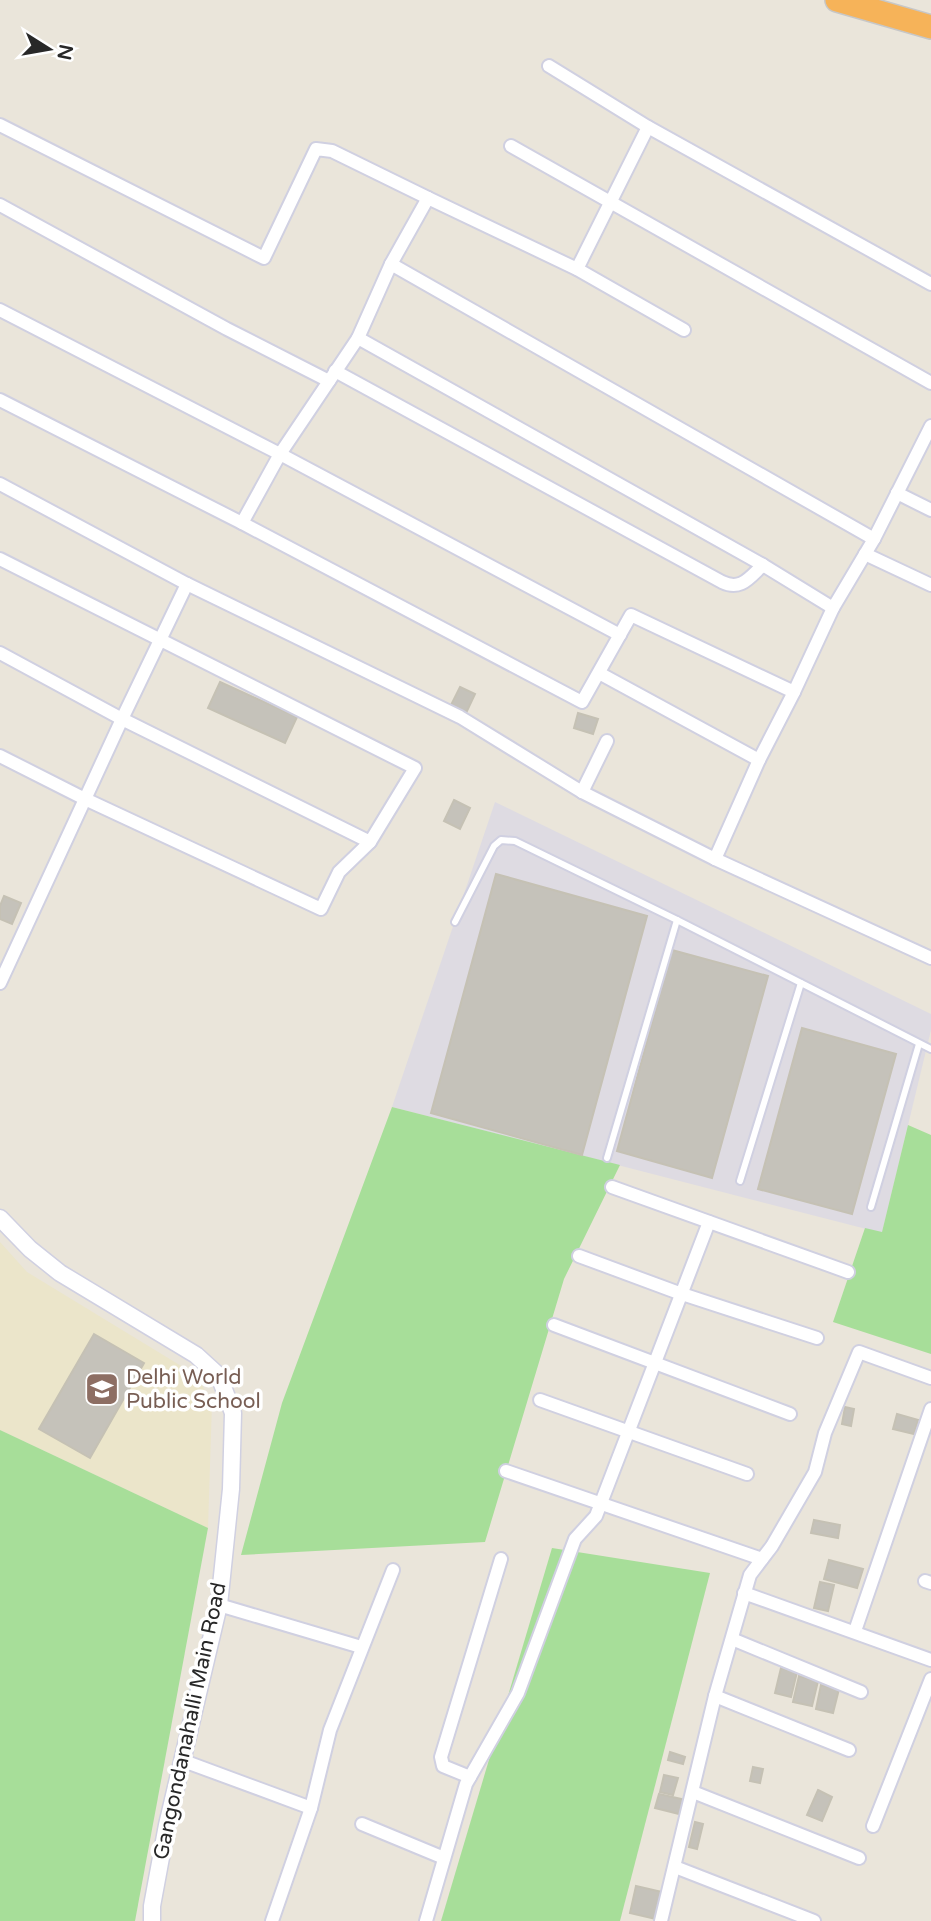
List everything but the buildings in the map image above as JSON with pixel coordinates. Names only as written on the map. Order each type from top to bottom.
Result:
[{"type":"highway","points":[[837,0],[931,27]]},
{"type":"street","points":[[549,66],[648,127],[931,284]]},
{"type":"street","points":[[0,125],[264,258],[316,149],[332,151],[577,269],[684,330]]},
{"type":"street","points":[[577,269],[648,127]]},
{"type":"street","points":[[511,146],[931,383]]},
{"type":"street","points":[[242,523],[280,454],[358,338],[391,264],[428,198]]},
{"type":"street","points":[[0,205],[227,329],[332,376],[731,587],[741,585],[763,565]]},
{"type":"street","points":[[391,264],[874,539]]},
{"type":"street","points":[[0,310],[280,454],[620,635]]},
{"type":"street","points":[[358,338],[763,565],[833,608]]},
{"type":"street","points":[[0,400],[242,523],[582,702],[631,615],[794,692]]},
{"type":"street","points":[[715,859],[759,760],[833,608],[874,539],[931,426]]},
{"type":"street","points":[[0,484],[187,584],[460,717],[582,792],[715,859],[931,958]]},
{"type":"street","points":[[897,493],[931,510]]},
{"type":"street","points":[[865,554],[931,585]]},
{"type":"street","points":[[0,559],[415,768],[370,842],[338,872],[321,909],[85,799],[0,756]]},
{"type":"street","points":[[0,984],[187,584]]},
{"type":"street","points":[[0,653],[122,719],[370,842]]},
{"type":"street","points":[[599,673],[759,760]]},
{"type":"street","points":[[582,792],[607,741]]},
{"type":"street","points":[[612,1187],[848,1272]]},
{"type":"street","name":"Gangondanahalli Main Road","points":[[0,1218],[30,1249],[60,1273],[196,1355],[219,1376],[233,1413],[231,1489],[219,1605],[181,1760],[152,1906],[152,1921]]},
{"type":"street","points":[[426,1921],[470,1777],[518,1693],[575,1539],[596,1516],[679,1293],[709,1222]]},
{"type":"street","points":[[579,1256],[679,1293],[817,1338]]},
{"type":"street","points":[[554,1325],[790,1414]]},
{"type":"street","points":[[662,1921],[715,1696],[750,1575],[800,1501],[815,1472],[825,1433],[859,1352],[931,1378]]},
{"type":"street","points":[[540,1400],[628,1429],[747,1474]]},
{"type":"street","points":[[855,1632],[931,1409]]},
{"type":"street","points":[[506,1471],[762,1559]]},
{"type":"street","points":[[470,1777],[443,1766],[440,1757],[501,1559]]},
{"type":"street","points":[[272,1921],[311,1808],[330,1730],[393,1570]]},
{"type":"street","points":[[744,1593],[931,1660]]},
{"type":"street","points":[[219,1605],[361,1647]]},
{"type":"street","points":[[732,1639],[861,1692]]},
{"type":"street","points":[[873,1826],[931,1679]]},
{"type":"street","points":[[715,1696],[849,1750]]},
{"type":"street","points":[[181,1760],[311,1808]]},
{"type":"street","points":[[693,1793],[859,1858]]},
{"type":"street","points":[[362,1824],[444,1858]]},
{"type":"street","points":[[675,1867],[814,1921]]},
{"type":"lane","points":[[455,922],[494,846],[501,840],[508,839],[677,920],[931,1049]]},
{"type":"lane","points":[[607,1158],[677,920]]},
{"type":"lane","points":[[740,1181],[801,983]]},
{"type":"lane","points":[[871,1207],[919,1044]]},
{"type":"shaded area","points":[[495,802],[931,1014],[931,1030],[882,1233],[392,1107]]},
{"type":"shaded area","name":"Delhi World Public School","points":[[0,1242],[27,1272],[196,1375],[212,1403],[208,1528],[0,1430]]},
{"type":"green space","points":[[392,1107],[620,1165],[564,1279],[485,1542],[241,1555],[282,1403]]},
{"type":"green space","points":[[908,1125],[931,1135],[931,1354],[833,1322],[865,1228],[882,1232]]},
{"type":"green space","points":[[0,1430],[208,1528],[135,1921],[0,1921]]},
{"type":"green space","points":[[552,1548],[710,1573],[620,1921],[441,1921]]},
{"type":"place","name":"Delhi World Public School","points":[[102,1389]]}]
